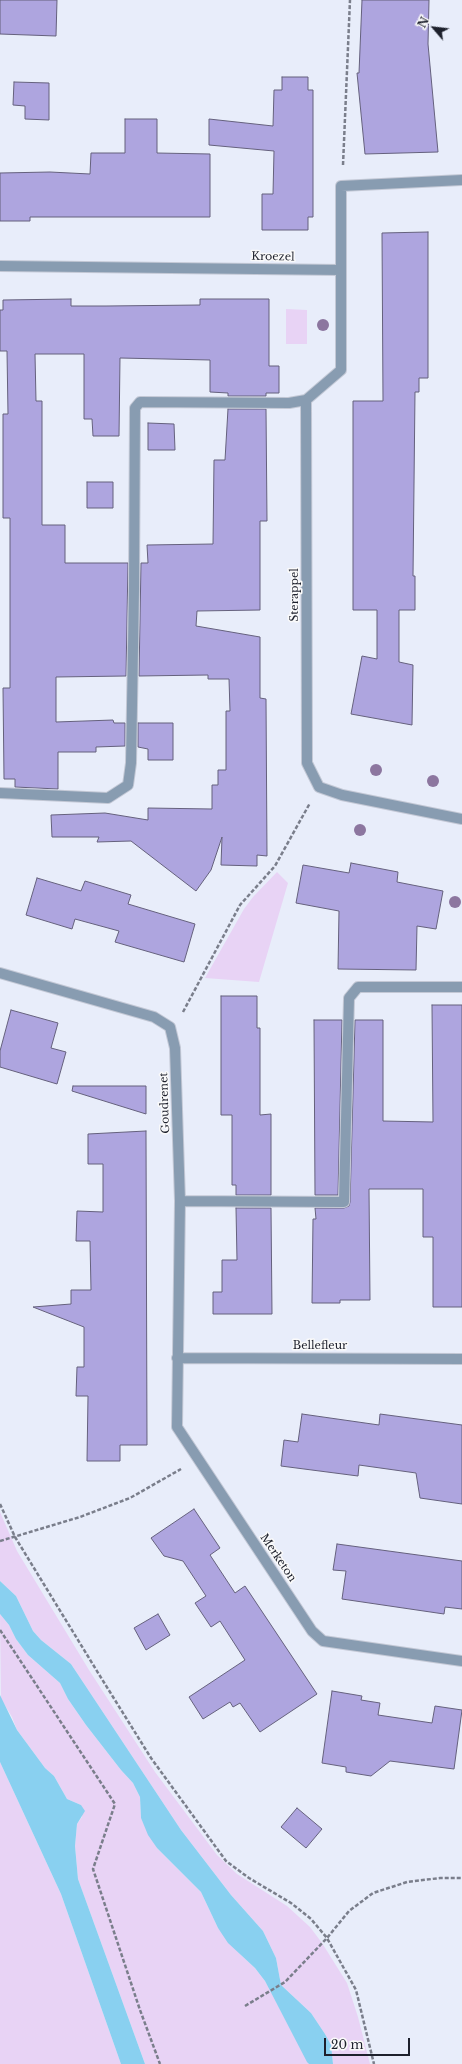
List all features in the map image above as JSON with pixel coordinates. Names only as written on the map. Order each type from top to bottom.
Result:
[{"type":"street","points":[[0,793],[108,798],[128,785],[131,763],[135,408],[140,402],[289,403],[306,400],[341,370],[341,186],[462,180]]},
{"type":"street","name":"Kroezel","points":[[0,266],[341,270]]},
{"type":"street","name":"Sterappel","points":[[306,400],[307,763],[319,787]]},
{"type":"street","points":[[319,787],[342,795],[462,819]]},
{"type":"street","points":[[0,973],[154,1017],[170,1027]]},
{"type":"street","points":[[180,1201],[344,1202],[348,998],[358,987],[462,987]]},
{"type":"street","name":"Goudrenet","points":[[170,1027],[175,1048],[180,1201],[177,1358]]},
{"type":"street","name":"Bellefleur","points":[[177,1358],[462,1359]]},
{"type":"street","name":"Merketon","points":[[177,1358],[177,1427],[312,1631],[323,1641],[462,1661]]},
{"type":"path","points":[[341,186],[350,0]]},
{"type":"path","points":[[170,1027],[180,1017],[240,905],[275,866],[319,787]]},
{"type":"path","points":[[0,1541],[80,1517],[130,1498],[197,1459]]},
{"type":"path","points":[[0,1504],[15,1536],[151,1758],[226,1861],[250,1878],[292,1903],[311,1919],[327,1938],[356,1990],[374,2064]]},
{"type":"path","points":[[0,1630],[115,1804],[93,1869],[140,2010],[160,2064]]},
{"type":"path","points":[[245,2006],[285,1982],[327,1938],[349,1911],[373,1893],[407,1882],[440,1878],[462,1878]]},
{"type":"shaded area","points":[[286,309],[307,310],[307,344],[286,344]]},
{"type":"shaded area","points":[[277,872],[288,883],[259,982],[205,978],[244,909],[253,897]]},
{"type":"shaded area","points":[[0,1512],[17,1551],[89,1670],[155,1772],[217,1855],[237,1874],[287,1906],[310,1927],[322,1943],[347,1983],[358,2017],[370,2064],[333,2064],[331,2045],[325,2034],[311,2013],[281,1985],[276,1958],[263,1931],[231,1895],[181,1830],[71,1664],[41,1640],[33,1631],[16,1596],[0,1581]]},
{"type":"shaded area","points":[[0,1614],[9,1625],[16,1639],[28,1655],[60,1683],[68,1699],[86,1725],[133,1783],[140,1797],[141,1818],[157,1848],[201,1892],[218,1928],[265,1981],[309,2064],[145,2064],[78,1879],[75,1846],[77,1824],[82,1817],[81,1805],[67,1799],[54,1776],[45,1768],[17,1730],[12,1717],[1,1699]]},
{"type":"shaded area","points":[[0,1762],[61,1894],[121,2064],[0,2064]]},
{"type":"water","points":[[0,1581],[16,1596],[33,1631],[41,1640],[71,1664],[181,1830],[231,1895],[263,1931],[276,1958],[281,1985],[311,2013],[325,2034],[331,2045],[333,2064],[309,2064],[307,2062],[265,1981],[255,1968],[228,1943],[218,1928],[201,1892],[157,1848],[148,1835],[141,1818],[140,1797],[133,1783],[86,1725],[68,1699],[60,1683],[28,1655],[16,1639],[9,1625],[0,1614]]},
{"type":"water","points":[[0,1695],[17,1730],[45,1768],[54,1776],[67,1799],[81,1805],[85,1811],[77,1824],[75,1846],[78,1879],[145,2064],[121,2064],[61,1894],[0,1762]]},
{"type":"building","points":[[0,0],[57,0],[56,36],[0,34]]},
{"type":"building","points":[[362,0],[429,0],[428,44],[438,152],[365,154],[357,73],[359,73]]},
{"type":"building","points":[[282,77],[308,77],[308,90],[313,90],[313,217],[308,217],[308,230],[262,230],[262,194],[273,194],[274,151],[209,145],[209,119],[273,126],[274,90],[282,90]]},
{"type":"building","points":[[14,82],[49,83],[49,120],[25,119],[25,106],[13,105]]},
{"type":"building","points":[[125,119],[157,119],[157,153],[210,154],[210,217],[30,217],[30,221],[0,221],[0,173],[50,172],[90,174],[91,153],[125,153]]},
{"type":"building","points":[[428,232],[428,378],[419,378],[419,392],[415,392],[413,576],[415,576],[415,610],[399,610],[399,662],[413,665],[412,725],[351,714],[362,656],[377,659],[377,610],[353,610],[353,401],[383,401],[382,233]]},
{"type":"building","points":[[71,299],[71,306],[106,306],[200,305],[200,299],[269,299],[269,366],[279,366],[279,393],[266,393],[266,396],[228,396],[228,393],[210,392],[210,360],[120,358],[119,436],[93,436],[92,419],[84,419],[84,354],[35,354],[36,401],[42,401],[42,525],[65,525],[65,563],[128,563],[126,676],[56,677],[56,722],[113,720],[114,723],[125,723],[125,746],[96,747],[96,752],[58,752],[58,789],[15,787],[15,779],[4,779],[3,688],[10,688],[10,518],[3,518],[3,414],[8,414],[7,351],[0,351],[0,310],[3,310],[3,300]]},
{"type":"building","points":[[228,409],[266,409],[267,521],[260,521],[260,610],[197,611],[196,626],[260,637],[260,698],[266,699],[267,856],[257,855],[257,866],[221,865],[222,837],[211,870],[196,891],[131,841],[97,842],[99,837],[52,837],[51,815],[105,813],[148,820],[148,808],[212,809],[212,785],[218,785],[218,770],[226,770],[226,711],[230,711],[229,679],[208,679],[208,675],[139,676],[141,563],[148,563],[147,545],[213,544],[214,460],[225,460]]},
{"type":"building","points":[[148,423],[174,424],[175,450],[148,450]]},
{"type":"building","points":[[87,482],[113,482],[113,508],[87,508]]},
{"type":"building","points":[[138,723],[173,723],[173,760],[148,760],[148,749],[138,747]]},
{"type":"building","points":[[351,863],[398,872],[397,882],[443,891],[436,929],[417,926],[416,970],[338,969],[339,911],[296,903],[303,865],[349,873]]},
{"type":"building","points":[[37,878],[81,891],[85,881],[131,895],[128,904],[195,924],[184,962],[115,942],[119,931],[75,919],[72,929],[26,915]]},
{"type":"building","points":[[221,996],[257,996],[257,1028],[260,1028],[260,1115],[271,1114],[271,1195],[236,1195],[236,1185],[232,1185],[232,1115],[221,1115]]},
{"type":"building","points":[[432,1005],[462,1005],[462,1307],[433,1307],[433,1237],[423,1237],[423,1189],[369,1189],[370,1300],[340,1300],[340,1303],[312,1303],[313,1219],[316,1219],[315,1208],[344,1208],[349,1206],[350,1202],[355,1020],[383,1020],[383,1121],[433,1122]]},
{"type":"building","points":[[11,1010],[58,1023],[51,1048],[66,1052],[57,1084],[0,1067],[0,1051]]},
{"type":"building","points":[[314,1020],[342,1020],[338,1195],[315,1195]]},
{"type":"building","points":[[73,1086],[146,1086],[146,1114],[72,1091]]},
{"type":"building","points":[[146,1131],[147,1445],[120,1445],[120,1461],[87,1461],[88,1396],[76,1396],[77,1367],[84,1367],[84,1327],[33,1307],[71,1304],[71,1290],[91,1290],[90,1241],[76,1241],[77,1211],[103,1212],[103,1164],[88,1164],[88,1134]]},
{"type":"building","points":[[236,1208],[271,1208],[272,1314],[213,1314],[213,1292],[222,1292],[222,1260],[237,1260]]},
{"type":"building","points":[[302,1414],[379,1425],[380,1414],[462,1425],[462,1504],[420,1498],[416,1473],[359,1465],[358,1476],[281,1466],[284,1440],[298,1442]]},
{"type":"building","points":[[194,1509],[220,1548],[210,1555],[235,1593],[245,1586],[317,1694],[260,1732],[240,1703],[233,1707],[230,1702],[203,1719],[189,1697],[245,1660],[220,1621],[211,1627],[195,1603],[206,1596],[183,1561],[164,1556],[151,1538]]},
{"type":"building","points":[[337,1544],[462,1561],[462,1609],[445,1607],[444,1614],[342,1599],[346,1571],[333,1570]]},
{"type":"building","points":[[158,1614],[170,1635],[146,1650],[134,1628]]},
{"type":"building","points":[[332,1691],[362,1696],[361,1700],[380,1703],[378,1715],[432,1723],[435,1706],[462,1710],[454,1769],[390,1761],[371,1776],[346,1772],[346,1767],[322,1763]]},
{"type":"building","points":[[297,1808],[322,1829],[306,1848],[281,1827]]}]
